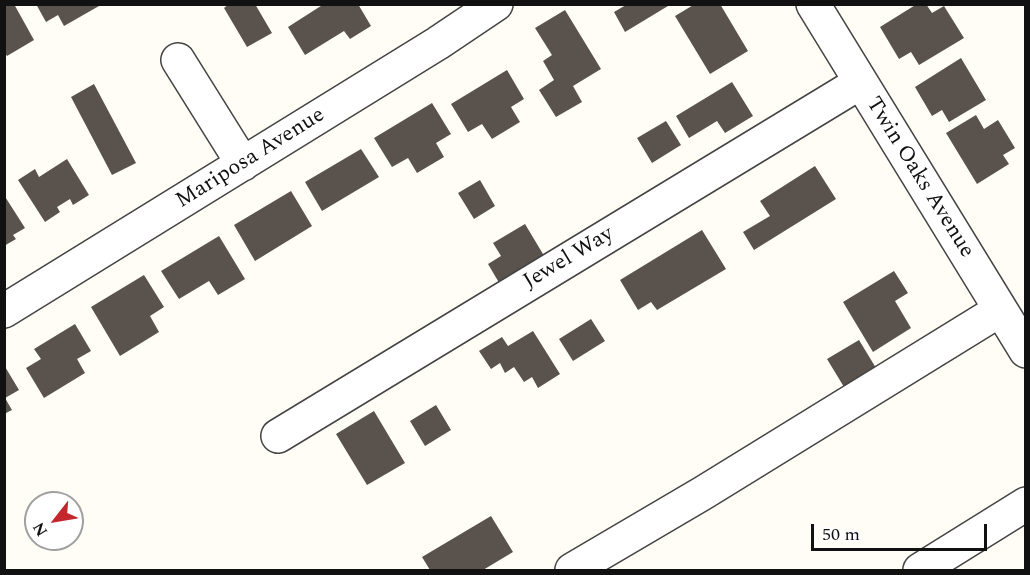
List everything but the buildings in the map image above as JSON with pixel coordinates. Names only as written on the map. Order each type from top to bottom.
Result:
[{"type":"street","name":"Mariposa Avenue","points":[[4,311],[438,43],[496,4]]},
{"type":"street","name":"Twin Oaks Avenue","points":[[813,4],[1026,351]]},
{"type":"street","points":[[178,60],[243,164]]},
{"type":"street","name":"Jewel Way","points":[[278,436],[861,82]]},
{"type":"street","points":[[572,570],[703,493],[1000,310]]},
{"type":"street","points":[[920,570],[1026,504]]}]
